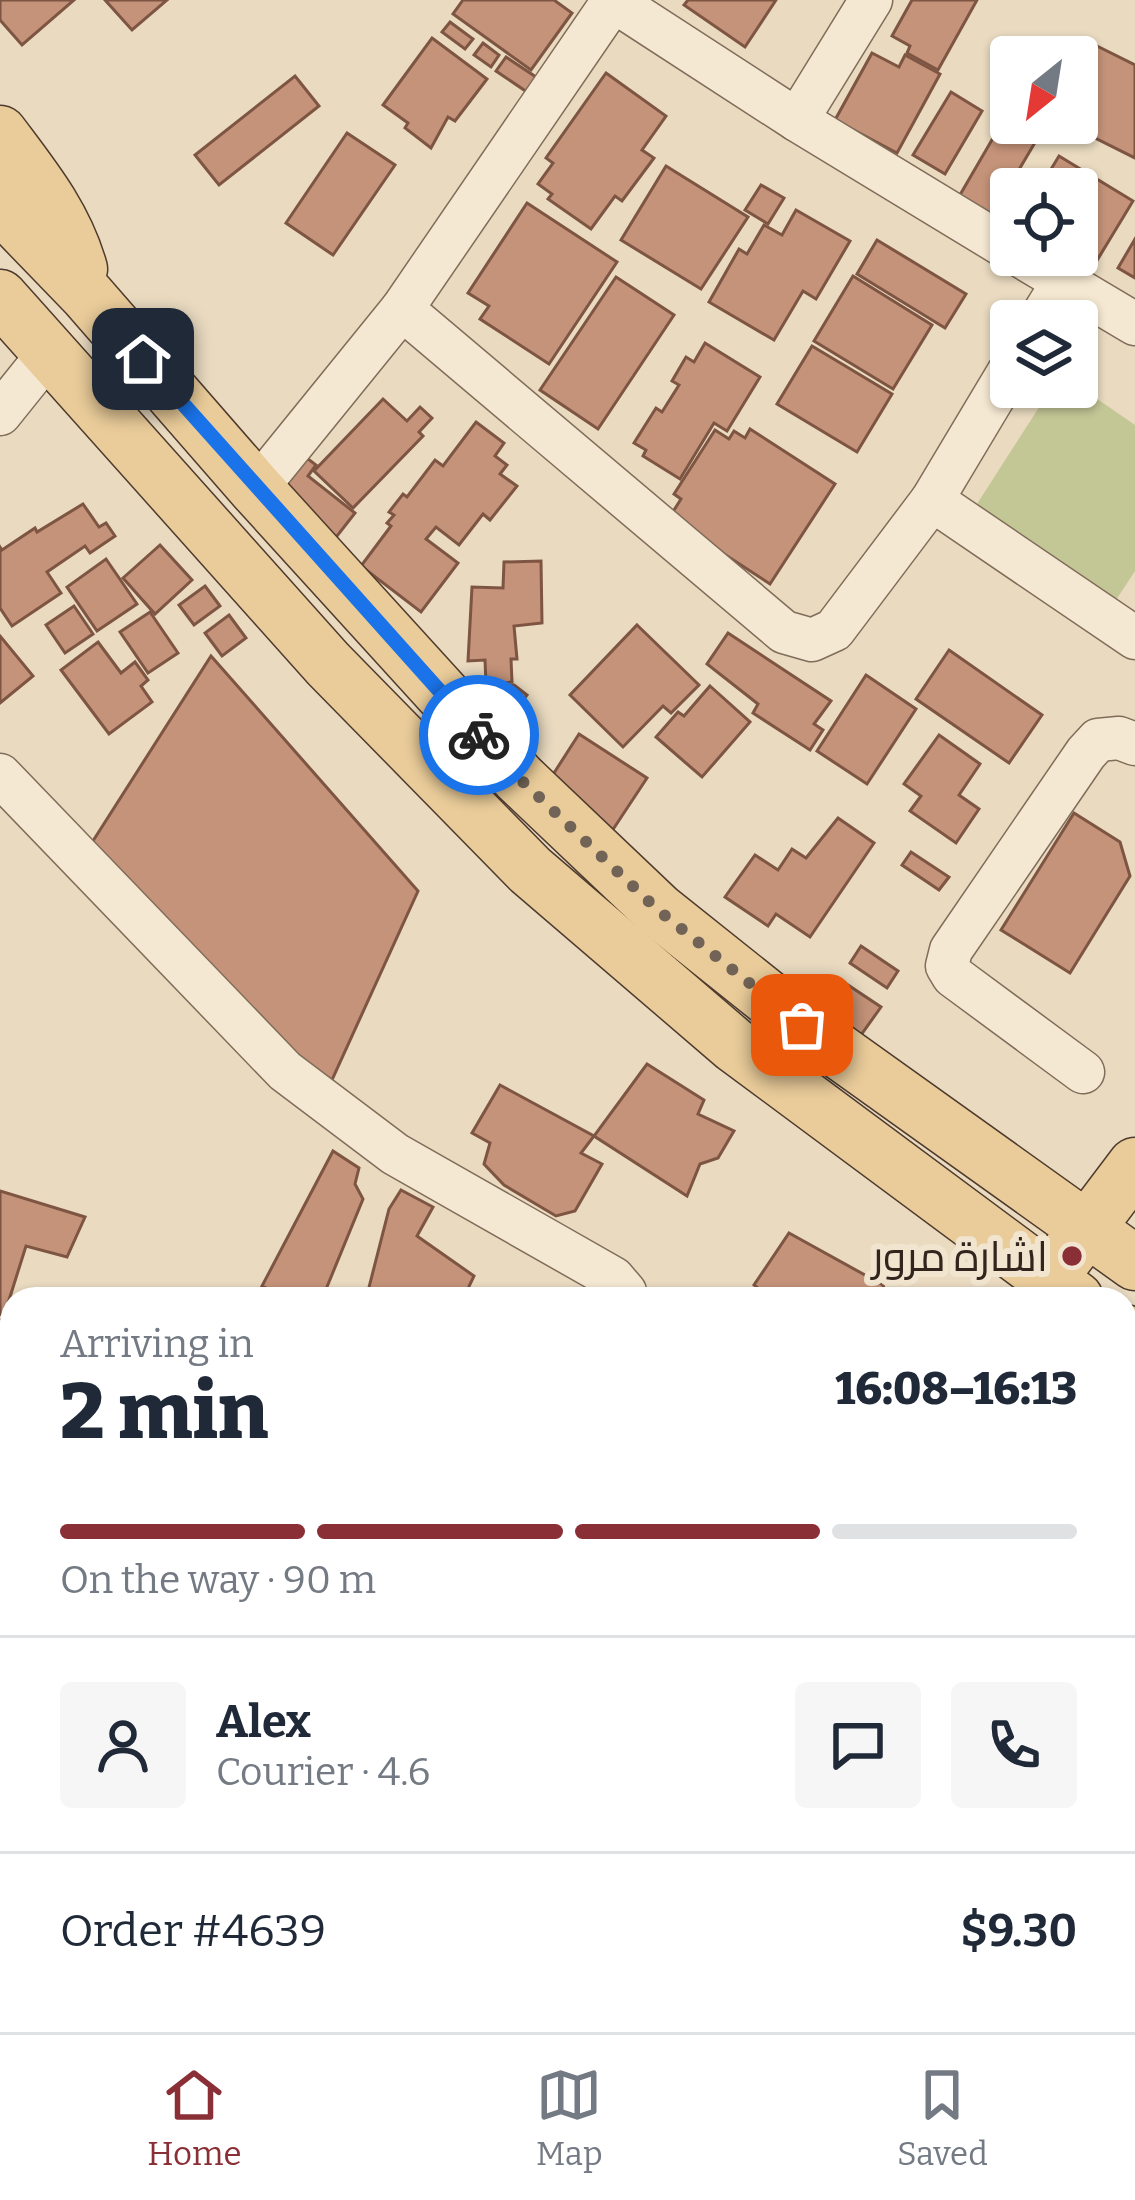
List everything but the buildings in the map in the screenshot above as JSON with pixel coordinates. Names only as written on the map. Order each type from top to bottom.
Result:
[{"type":"main road","points":[[0,134],[47,195],[72,241],[87,295]]},
{"type":"main road","points":[[0,205],[87,295],[519,778],[658,910],[802,1025],[1135,1263]]},
{"type":"main road","points":[[0,297],[29,341],[328,664],[530,870],[734,1045],[1046,1287]]},
{"type":"main road","points":[[1055,1287],[1087,1230],[1135,1165]]},
{"type":"street","points":[[256,489],[402,309],[613,0],[797,121],[990,237]]},
{"type":"street","points":[[797,121],[871,0]]},
{"type":"street","points":[[1053,276],[1135,324]]},
{"type":"street","points":[[1052,300],[1063,282]]},
{"type":"street","points":[[402,309],[784,632],[812,640],[834,630],[932,500],[990,403]]},
{"type":"street","points":[[0,414],[29,341]]},
{"type":"street","points":[[932,500],[1135,638]]},
{"type":"street","points":[[1083,1072],[953,976],[947,966],[950,950],[1086,753],[1098,740],[1119,738],[1135,744]]},
{"type":"street","points":[[0,775],[285,1071],[395,1154],[614,1278],[621,1287]]},
{"type":"green space","points":[[1098,399],[1135,425],[1135,571],[1116,600],[977,504],[1039,408],[1098,408]]},
{"type":"way so far","points":[[479,735],[658,910],[802,1025]]},
{"type":"place","name":"اشارة مرور","points":[[1072,1256]]},
{"type":"route","points":[[143,359],[479,735]]}]
